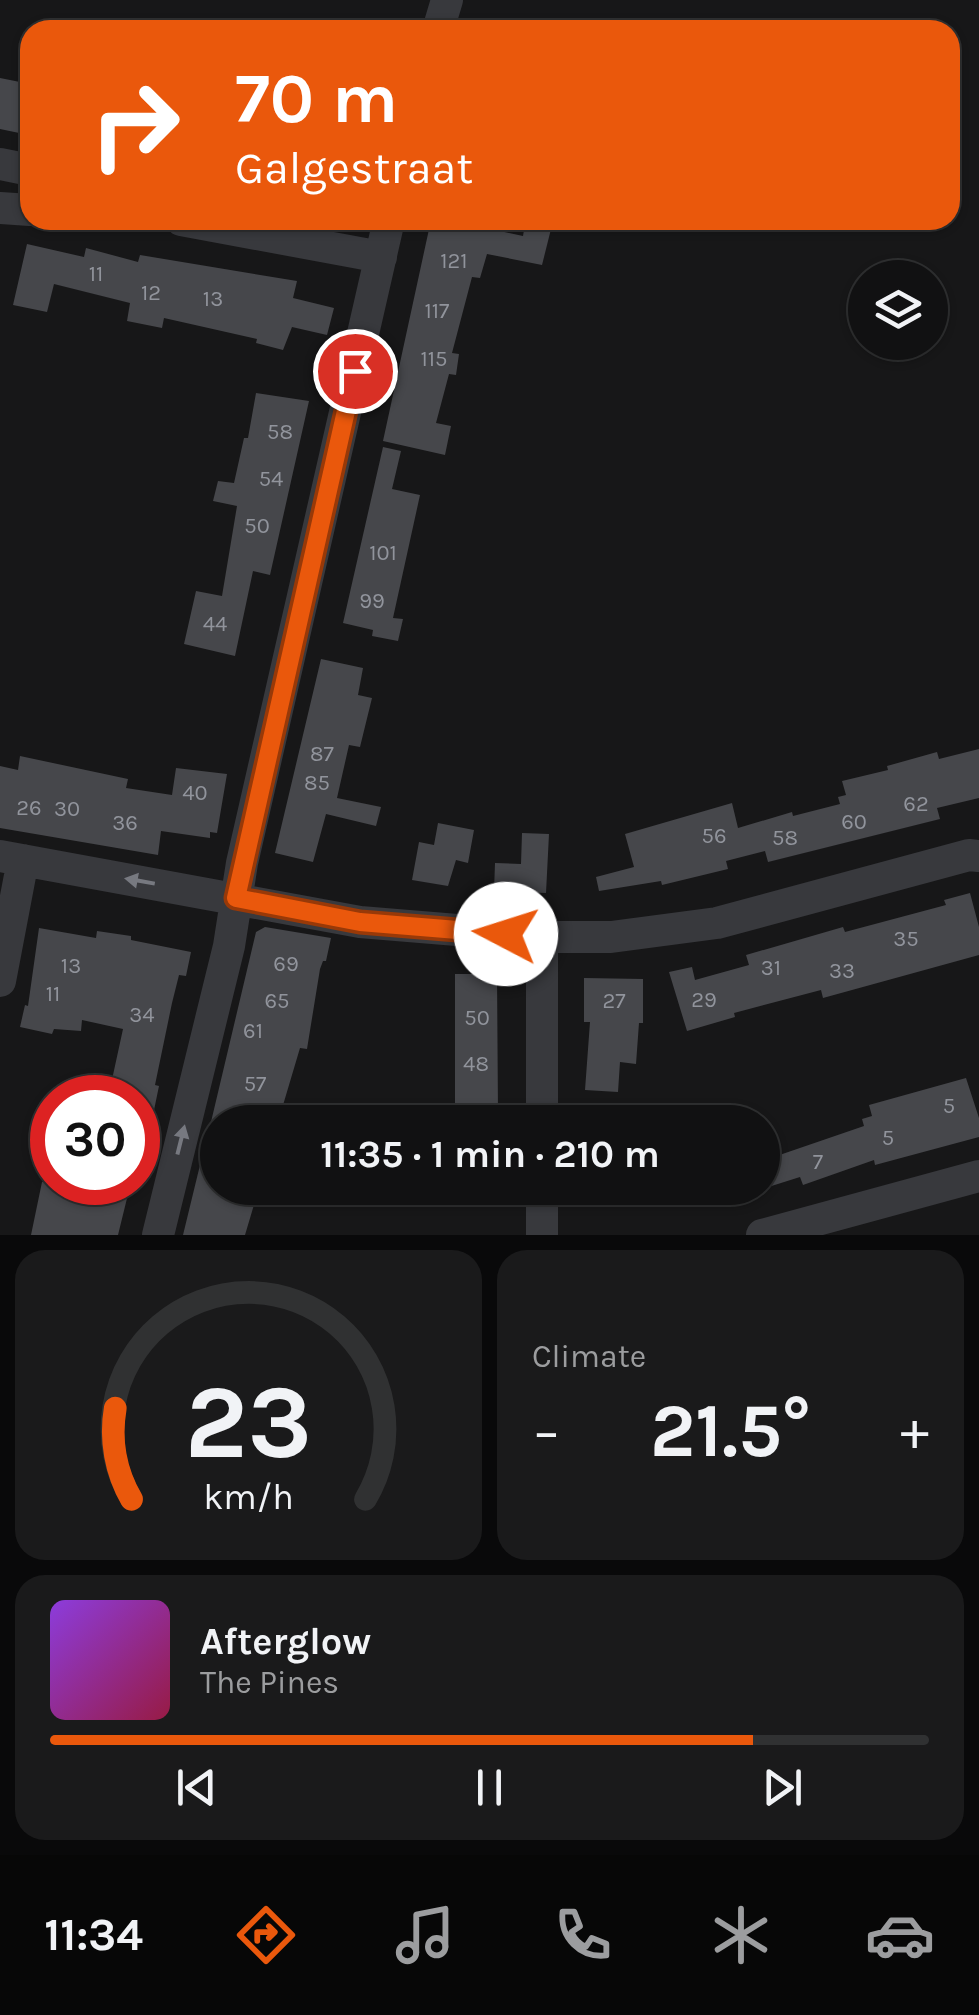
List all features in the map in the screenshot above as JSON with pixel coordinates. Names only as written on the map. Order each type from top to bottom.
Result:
[{"type":"street","points":[[235,230],[381,257]]},
{"type":"street","points":[[158,1235],[229,946],[236,898],[387,230]]},
{"type":"street","points":[[0,981],[12,858],[360,922],[542,937],[611,936],[717,923],[969,855],[979,856]]},
{"type":"street","points":[[542,937],[542,1105]]},
{"type":"street","points":[[762,1235],[979,1176]]},
{"type":"street","points":[[542,1205],[542,1235]]},
{"type":"building","points":[[0,78],[20,82],[20,133],[0,129]]},
{"type":"building","points":[[429,230],[496,230],[523,236],[524,230],[551,230],[542,265],[487,254],[480,278],[472,277],[452,353],[459,354],[456,375],[449,374],[436,423],[451,426],[445,455],[383,441]]},
{"type":"building","points":[[27,244],[84,257],[86,248],[138,262],[140,255],[297,281],[293,298],[334,308],[327,335],[292,327],[283,350],[256,343],[257,339],[164,318],[162,328],[127,321],[130,303],[54,284],[47,312],[13,305]]},
{"type":"building","points":[[256,393],[309,401],[270,575],[253,571],[235,656],[184,644],[196,591],[222,596],[237,506],[213,501],[218,481],[234,483]]},
{"type":"building","points":[[383,447],[401,451],[392,489],[420,495],[393,618],[403,619],[398,641],[372,636],[373,630],[343,623]]},
{"type":"building","points":[[321,659],[363,668],[358,695],[372,698],[360,747],[349,745],[337,798],[381,807],[376,826],[326,814],[313,862],[275,853]]},
{"type":"building","points":[[979,749],[979,798],[937,808],[940,819],[768,862],[765,851],[726,861],[728,869],[662,885],[661,881],[599,891],[596,877],[634,867],[625,834],[732,803],[738,828],[792,812],[793,816],[840,804],[838,797],[846,795],[842,781],[937,752],[939,759]]},
{"type":"building","points":[[20,756],[128,779],[126,788],[172,795],[176,768],[227,774],[217,833],[210,832],[210,838],[161,831],[158,855],[0,828],[0,766],[18,770]]},
{"type":"building","points":[[438,823],[474,830],[468,863],[456,860],[448,886],[412,880],[419,842],[434,845]]},
{"type":"building","points":[[522,833],[549,834],[546,893],[494,891],[495,863],[521,864]]},
{"type":"building","points":[[970,893],[979,927],[979,955],[823,998],[821,990],[734,1013],[735,1017],[687,1031],[669,972],[692,967],[695,980],[749,965],[746,955],[843,927],[845,932],[946,905],[944,900]]},
{"type":"building","points":[[265,927],[331,938],[320,969],[307,1049],[300,1048],[283,1105],[215,1105],[256,932]]},
{"type":"building","points":[[39,928],[96,938],[97,931],[131,936],[131,940],[191,952],[186,976],[179,975],[157,1075],[113,1075],[123,1029],[82,1020],[81,1031],[54,1029],[52,1034],[20,1027],[25,1005],[28,1006]]},
{"type":"building","points":[[455,974],[497,974],[498,1105],[455,1105]]},
{"type":"building","points":[[584,978],[643,979],[643,1023],[639,1023],[636,1064],[620,1062],[618,1092],[585,1090],[590,1022],[584,1022]]},
{"type":"building","points":[[966,1078],[979,1118],[979,1137],[875,1165],[874,1160],[803,1185],[800,1177],[780,1183],[780,1155],[864,1126],[862,1119],[872,1116],[869,1105]]},
{"type":"building","points":[[200,1165],[200,1205],[254,1205],[245,1235],[183,1235]]},
{"type":"building","points":[[37,1205],[125,1205],[118,1235],[31,1235]]},
{"type":"route","points":[[355,371],[236,898],[360,922],[506,934]]}]
